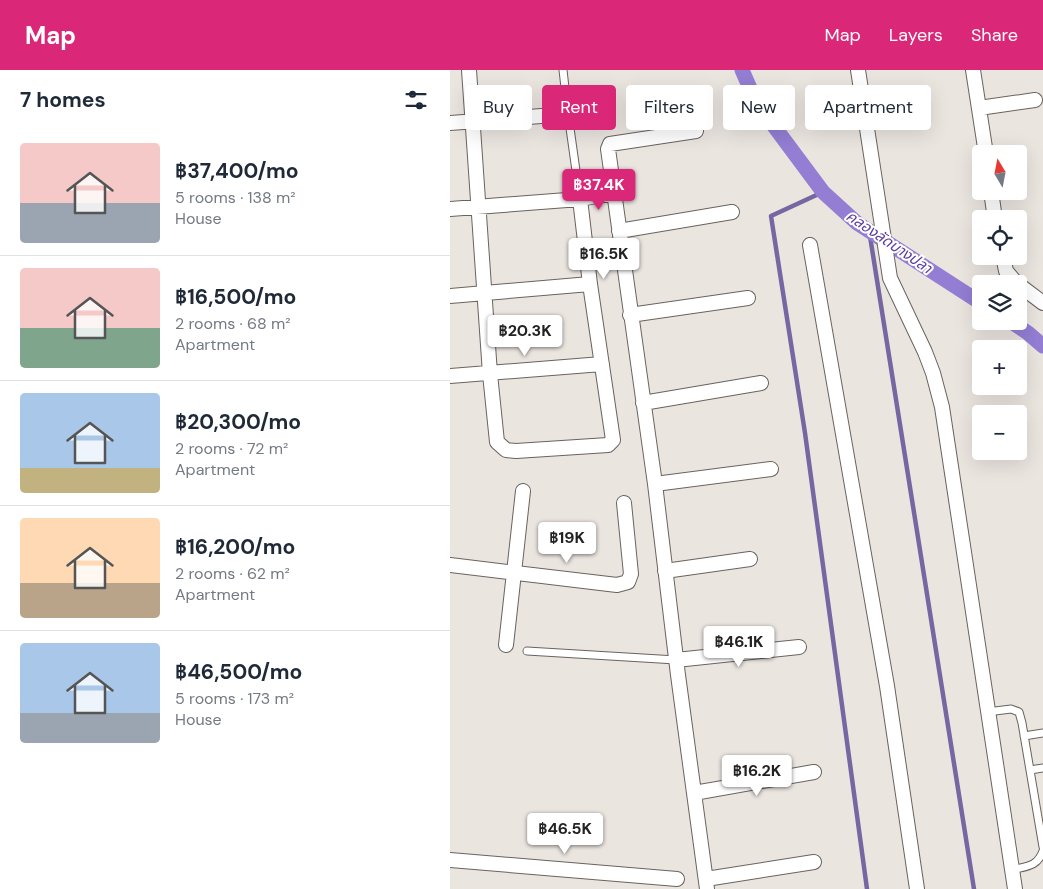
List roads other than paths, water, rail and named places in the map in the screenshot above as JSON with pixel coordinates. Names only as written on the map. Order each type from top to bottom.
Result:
[{"type":"street","points":[[470,70],[471,85]]},
{"type":"street","points":[[858,70],[890,278],[925,352],[942,407],[1015,889]]},
{"type":"street","points":[[974,70],[985,145]]},
{"type":"street","points":[[979,108],[1036,100]]},
{"type":"street","points":[[450,123],[465,122]]},
{"type":"street","points":[[474,130],[490,374],[497,442],[506,450],[608,445],[613,440],[590,284],[580,199]]},
{"type":"street","points":[[696,131],[610,144],[608,156],[655,484],[706,884],[814,862]]},
{"type":"street","points":[[450,209],[580,199],[613,194]]},
{"type":"street","points":[[619,231],[732,212]]},
{"type":"street","points":[[810,245],[890,703],[917,889]]},
{"type":"street","points":[[450,296],[590,284]]},
{"type":"street","points":[[1027,291],[1043,303]]},
{"type":"street","points":[[630,315],[748,298]]},
{"type":"street","points":[[450,376],[602,364]]},
{"type":"street","points":[[643,403],[760,383]]},
{"type":"street","points":[[655,484],[771,469]]},
{"type":"street","points":[[506,645],[523,491]]},
{"type":"street","points":[[450,565],[617,585],[628,582],[631,574],[624,503]]},
{"type":"street","points":[[666,571],[750,559]]},
{"type":"street","points":[[676,660],[799,647]]},
{"type":"street","points":[[694,793],[814,772]]},
{"type":"street","points":[[450,860],[677,880]]},
{"type":"lane","points":[[563,70],[565,85]]},
{"type":"lane","points":[[570,130],[580,199]]},
{"type":"lane","points":[[527,652],[676,660]]},
{"type":"lane","points":[[987,712],[1011,709],[1018,712],[1024,736],[1043,847]]},
{"type":"lane","points":[[1024,736],[1043,733]]},
{"type":"lane","points":[[1030,770],[1043,768]]},
{"type":"lane","points":[[1012,870],[1034,864],[1040,859],[1043,851]]},
{"type":"waterway","name":"คลองลัดบางปลา","points":[[742,70],[756,102],[823,192],[857,223],[972,297]]},
{"type":"waterway","points":[[823,192],[771,216],[805,433],[867,889]]},
{"type":"waterway","points":[[869,230],[974,889]]},
{"type":"waterway","name":"คลองลัดบางปลา","points":[[1024,330],[1043,346]]}]
